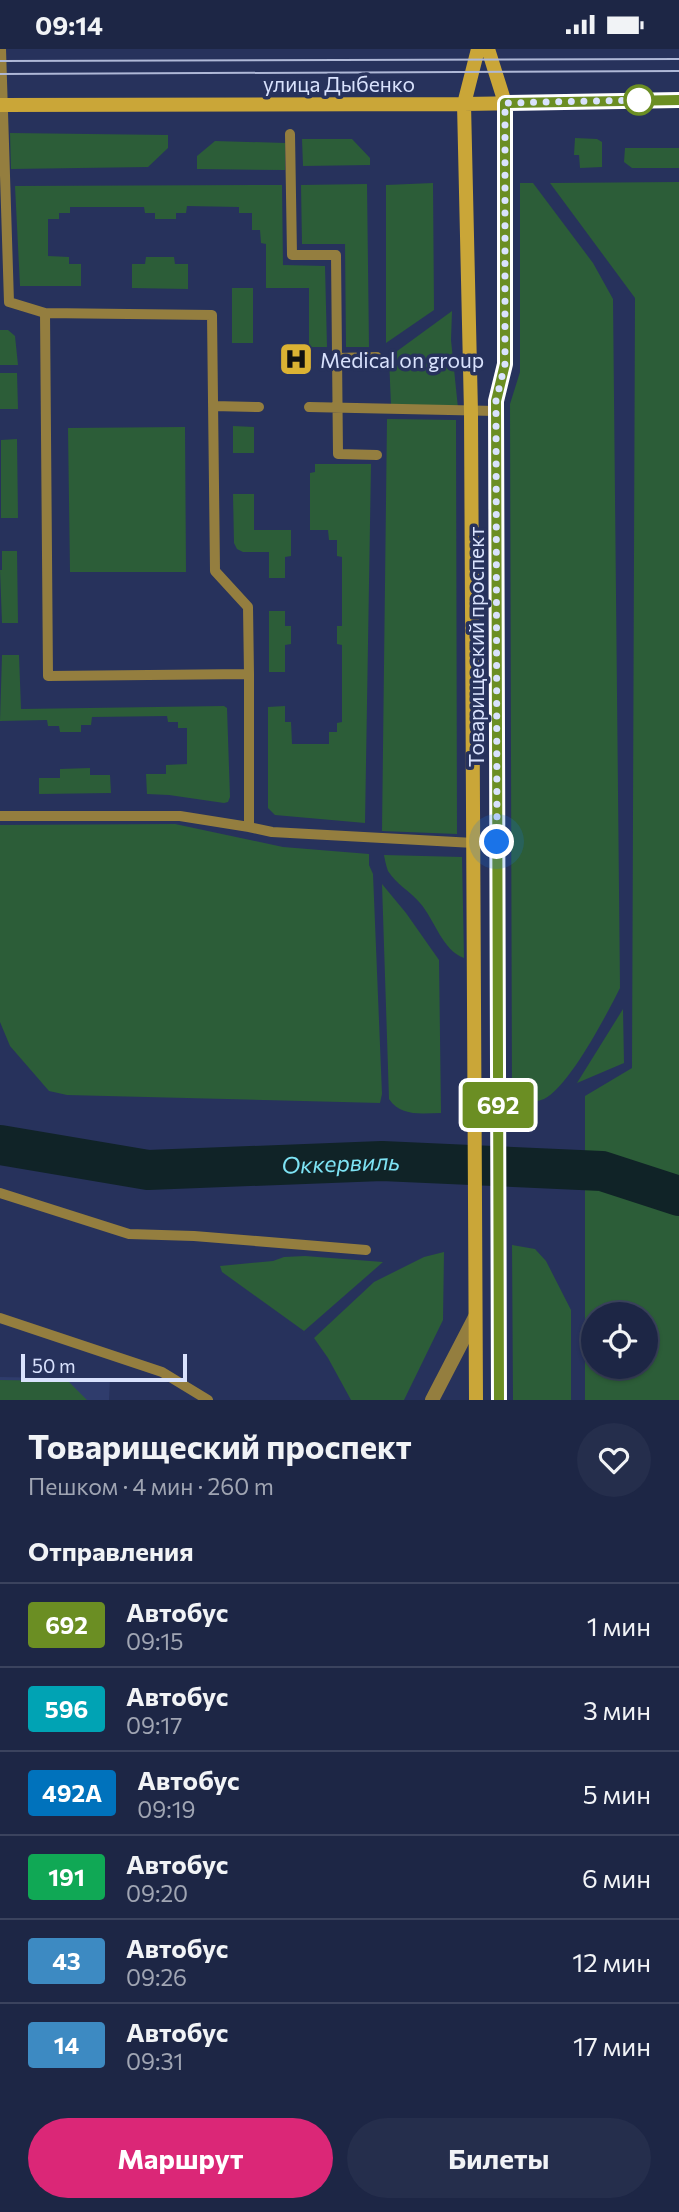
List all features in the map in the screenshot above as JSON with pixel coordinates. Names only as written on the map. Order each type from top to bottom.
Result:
[{"type":"street","name":"Товарищеский проспект","points":[[475,1317],[471,412],[464,104],[478,49]]},
{"type":"street","name":"Товарищеский проспект","points":[[488,49],[505,103],[505,364],[496,401],[499,1400]]},
{"type":"street","name":"улица Дыбенко","points":[[1,105],[464,104],[679,100]]},
{"type":"street","points":[[432,1400],[475,1317]]},
{"type":"street","points":[[475,1317],[476,1400]]},
{"type":"lane","points":[[1,49],[4,276],[9,302],[45,313],[212,315],[215,571],[248,607],[249,827]]},
{"type":"lane","points":[[290,134],[292,255],[336,255],[338,454],[377,455]]},
{"type":"lane","points":[[45,313],[48,676],[249,674]]},
{"type":"lane","points":[[337,358],[377,357]]},
{"type":"lane","points":[[213,406],[260,407]]},
{"type":"lane","points":[[309,407],[496,411]]},
{"type":"lane","points":[[0,816],[180,816],[272,832],[497,842]]},
{"type":"lane","points":[[0,1193],[129,1234],[194,1236],[366,1250]]},
{"type":"lane","points":[[0,1318],[162,1373],[208,1400]]},
{"type":"shaded area","points":[[0,1377],[110,1379],[109,1400],[0,1400]]},
{"type":"green space","points":[[10,133],[168,135],[168,148],[148,167],[11,169]]},
{"type":"green space","points":[[575,138],[597,139],[602,142],[602,167],[580,168],[579,155],[574,155]]},
{"type":"green space","points":[[302,139],[352,139],[370,158],[370,165],[303,166]]},
{"type":"green space","points":[[215,141],[285,143],[285,170],[197,169],[197,156]]},
{"type":"green space","points":[[625,148],[679,148],[679,168],[632,168],[624,162]]},
{"type":"green space","points":[[679,182],[679,1400],[585,1400],[585,1379],[658,1379],[658,1302],[585,1302],[585,1096],[632,1068],[635,298],[550,183]]},
{"type":"green space","points":[[433,183],[434,310],[386,343],[386,185]]},
{"type":"green space","points":[[520,183],[533,183],[593,263],[613,299],[620,988],[576,1065],[554,1092],[544,1099],[512,1103],[510,404],[520,372]]},
{"type":"green space","points":[[367,184],[369,347],[346,347],[345,244],[302,244],[301,185]]},
{"type":"green space","points":[[282,185],[283,265],[325,266],[327,347],[309,347],[309,288],[266,288],[266,244],[261,243],[260,230],[252,230],[252,213],[239,213],[239,207],[187,206],[186,213],[176,213],[176,219],[155,219],[155,213],[145,213],[144,207],[70,207],[70,213],[59,213],[59,219],[48,219],[48,256],[69,257],[69,264],[81,264],[81,286],[20,286],[15,186]]},
{"type":"green space","points":[[146,257],[174,257],[175,264],[188,264],[188,289],[132,288],[132,264],[145,264]]},
{"type":"green space","points":[[232,288],[253,288],[253,343],[232,343]]},
{"type":"green space","points":[[452,311],[451,340],[458,408],[391,406],[389,357]]},
{"type":"green space","points":[[0,330],[8,330],[15,336],[18,365],[0,365]]},
{"type":"green space","points":[[0,373],[17,373],[18,409],[0,409]]},
{"type":"green space","points":[[387,419],[456,420],[457,834],[382,831]]},
{"type":"green space","points":[[233,426],[254,427],[254,453],[233,453]]},
{"type":"green space","points":[[185,427],[186,572],[70,572],[68,428]]},
{"type":"green space","points":[[17,439],[18,518],[1,518],[1,440]]},
{"type":"green space","points":[[315,464],[371,464],[365,823],[275,815],[268,808],[268,707],[285,706],[285,722],[291,722],[292,744],[329,744],[329,732],[337,732],[337,723],[342,722],[342,645],[337,644],[337,626],[342,626],[342,557],[337,556],[337,540],[329,540],[328,530],[310,530],[310,473],[315,472]]},
{"type":"green space","points":[[233,494],[254,494],[254,530],[291,530],[291,556],[285,557],[285,578],[269,578],[269,552],[243,552],[237,549],[234,543]]},
{"type":"green space","points":[[2,551],[17,551],[18,623],[2,623]]},
{"type":"green space","points":[[269,611],[285,611],[285,626],[291,626],[291,644],[285,645],[285,672],[269,672]]},
{"type":"green space","points":[[2,655],[19,655],[21,709],[224,706],[227,708],[228,802],[147,794],[146,774],[166,774],[166,765],[187,764],[187,728],[178,728],[178,722],[168,722],[167,716],[92,717],[91,725],[81,725],[81,732],[60,732],[59,726],[48,726],[47,720],[0,721]]},
{"type":"green space","points":[[90,768],[90,775],[110,775],[111,793],[39,794],[39,778],[60,778],[60,769]]},
{"type":"green space","points":[[175,824],[283,847],[369,854],[369,865],[373,874],[382,1094],[380,1103],[67,1095],[49,1091],[10,1046],[0,1022],[0,825]]},
{"type":"green space","points":[[384,855],[462,857],[464,958],[444,942],[420,903],[391,876]]},
{"type":"green space","points":[[382,884],[439,960],[441,1113],[405,1111],[389,1099]]},
{"type":"green space","points":[[623,1009],[624,1063],[577,1083]]},
{"type":"green space","points":[[512,1245],[535,1249],[546,1261],[571,1310],[571,1400],[513,1400]]},
{"type":"green space","points":[[444,1252],[443,1320],[404,1400],[351,1400],[314,1338],[374,1282],[424,1257]]},
{"type":"green space","points":[[284,1257],[383,1262],[304,1331],[222,1272],[220,1266],[273,1261]]},
{"type":"green space","points":[[0,1380],[68,1381],[87,1400],[0,1400]]},
{"type":"waterway","name":"Оккервиль","points":[[0,1145],[148,1170],[382,1161],[602,1171],[679,1196]]},
{"type":"tram line","points":[[0,61],[679,59]]},
{"type":"tram line","points":[[0,74],[679,71]]},
{"type":"bus line","name":"692","points":[[499,1400],[496,401],[505,364],[505,103],[679,100]]},
{"type":"place","name":"Medical on group","points":[[296,359]]},
{"type":"route","points":[[497,842],[496,401],[505,364],[505,103],[639,100]]}]
